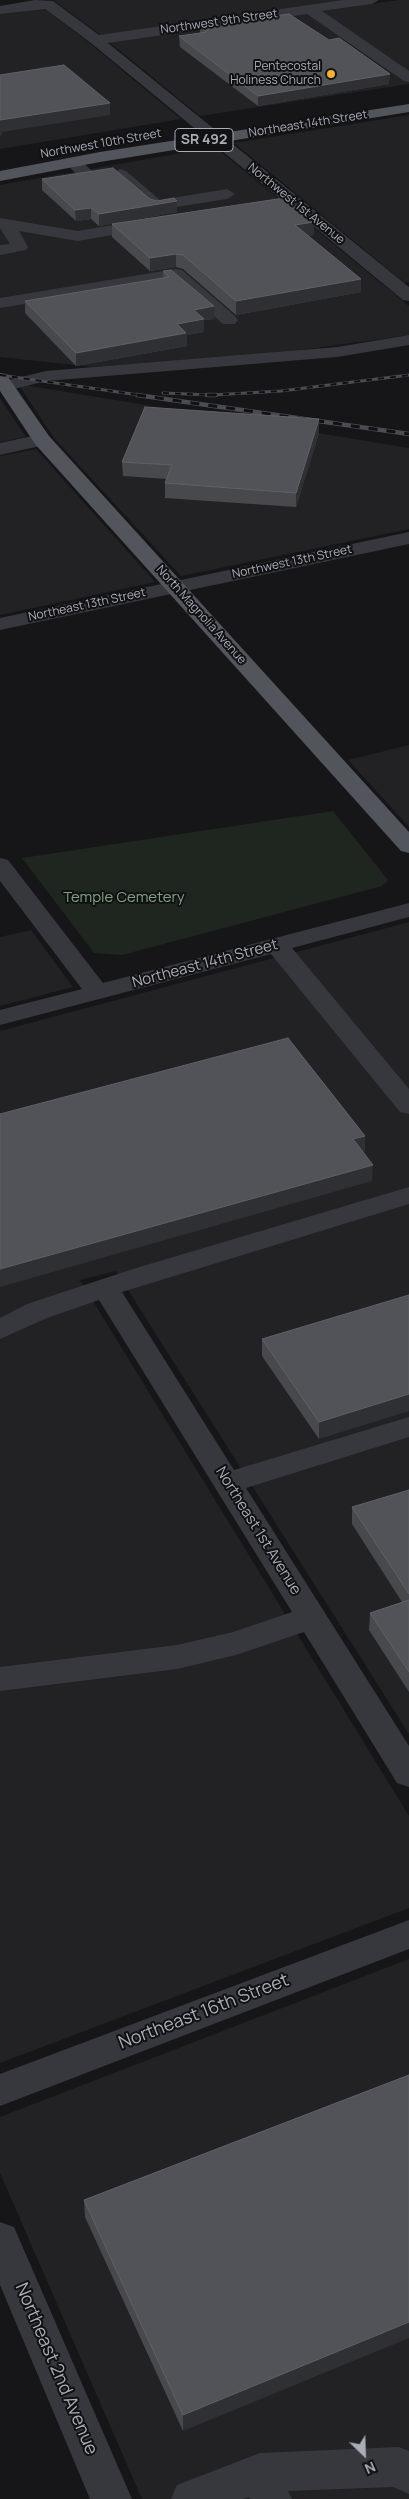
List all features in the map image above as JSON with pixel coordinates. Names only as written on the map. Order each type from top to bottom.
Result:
[{"type":"main road","name":"Northwest 10th Street","points":[[0,162],[67,156],[203,127],[409,95]]},
{"type":"main road","name":"Northeast 14th Street","points":[[0,176],[67,156],[217,138],[409,108]]},
{"type":"main road","points":[[35,154],[67,156]]},
{"type":"main road","name":"North Magnolia Avenue","points":[[3,382],[42,440],[409,846]]},
{"type":"street","name":"Northwest 9th Street","points":[[96,40],[372,0]]},
{"type":"street","points":[[0,10],[45,2]]},
{"type":"street","name":"Northwest 1st Avenue","points":[[45,2],[96,40],[409,296]]},
{"type":"street","points":[[309,9],[409,78]]},
{"type":"street","points":[[67,156],[85,173]]},
{"type":"street","points":[[120,174],[158,206],[227,194]]},
{"type":"street","points":[[272,204],[292,200]]},
{"type":"street","points":[[4,224],[78,236],[166,221]]},
{"type":"street","points":[[0,250],[20,247],[4,224]]},
{"type":"street","points":[[78,236],[93,249]]},
{"type":"street","points":[[0,303],[176,274],[229,320]]},
{"type":"street","points":[[3,382],[46,376],[337,352],[409,340]]},
{"type":"street","points":[[0,449],[42,440]]},
{"type":"street","name":"Northwest 13th Street","points":[[175,586],[409,538]]},
{"type":"street","name":"Northeast 13th Street","points":[[0,624],[175,586]]},
{"type":"street","points":[[0,865],[97,992]]},
{"type":"street","name":"Northeast 14th Street","points":[[0,1018],[409,910]]},
{"type":"street","points":[[277,945],[409,1106]]},
{"type":"street","points":[[0,1330],[37,1311],[143,1275],[409,1195]]},
{"type":"street","name":"Northeast 1st Avenue","points":[[106,1289],[409,1774]]},
{"type":"street","points":[[227,1482],[409,1427]]},
{"type":"street","points":[[0,1679],[133,1664],[177,1657],[236,1642],[311,1618]]},
{"type":"street","name":"Northeast 16th Street","points":[[0,2090],[409,1934]]},
{"type":"street","name":"Northeast 2nd Avenue","points":[[0,2239],[111,2499]]},
{"type":"street","points":[[192,2499],[266,2486],[399,2467],[409,2474]]},
{"type":"shaded area","points":[[53,0],[345,0],[101,35]]},
{"type":"shaded area","points":[[409,0],[409,84],[200,116],[109,42]]},
{"type":"shaded area","points":[[43,8],[87,41],[181,119],[0,149],[0,14]]},
{"type":"shaded area","points":[[409,115],[409,282],[405,283],[234,143]]},
{"type":"shaded area","points":[[215,147],[409,306],[409,335],[272,354],[92,367],[0,357],[0,185]]},
{"type":"shaded area","points":[[18,384],[409,448],[409,529],[181,576],[54,438]]},
{"type":"shaded area","points":[[0,398],[26,437],[0,442]]},
{"type":"shaded area","points":[[36,449],[155,582],[0,615],[0,456]]},
{"type":"shaded area","points":[[409,745],[409,827],[348,760]]},
{"type":"shaded area","points":[[409,922],[409,1734],[116,1271],[80,1280],[409,1816],[409,1908],[0,2063],[0,1031]]},
{"type":"shaded area","points":[[31,930],[73,987],[0,1006],[0,937]]},
{"type":"shaded area","points":[[409,1959],[409,2499],[142,2499],[0,2173],[0,2117]]},
{"type":"green space","name":"Temple Cemetery","points":[[333,811],[388,880],[382,886],[122,955],[94,953],[22,858]]},
{"type":"building","points":[[289,14],[329,40],[339,38],[390,74],[258,96],[179,36],[207,32],[200,27]]},
{"type":"building","points":[[64,65],[110,103],[0,120],[0,75]]},
{"type":"building","points":[[113,168],[150,199],[157,201],[174,198],[177,201],[99,214],[91,208],[75,210],[42,179]]},
{"type":"building","points":[[284,198],[314,222],[295,225],[361,279],[236,301],[183,255],[176,254],[150,258],[112,224]]},
{"type":"building","points":[[171,270],[214,306],[194,310],[204,319],[177,324],[186,333],[76,353],[25,301],[169,277],[163,271]]},
{"type":"building","points":[[145,407],[319,419],[296,493],[165,483],[172,465],[122,462]]},
{"type":"building","points":[[288,1038],[365,1136],[353,1139],[373,1165],[0,1269],[0,1114]]},
{"type":"building","points":[[409,1295],[409,1394],[319,1422],[262,1339]]},
{"type":"building","points":[[409,1490],[409,1594],[352,1507]]},
{"type":"building","points":[[409,1600],[409,1672],[370,1613]]},
{"type":"building","points":[[409,2075],[409,2322],[183,2415],[84,2200]]},
{"type":"railway","points":[[0,375],[146,396]]},
{"type":"railway","points":[[212,395],[281,391],[409,375]]},
{"type":"railway","points":[[163,393],[212,395]]},
{"type":"railway","points":[[137,395],[409,434]]},
{"type":"railway","points":[[207,395],[212,395]]},
{"type":"place","name":"Pentecostal Holiness Church","points":[[331,74]]}]
